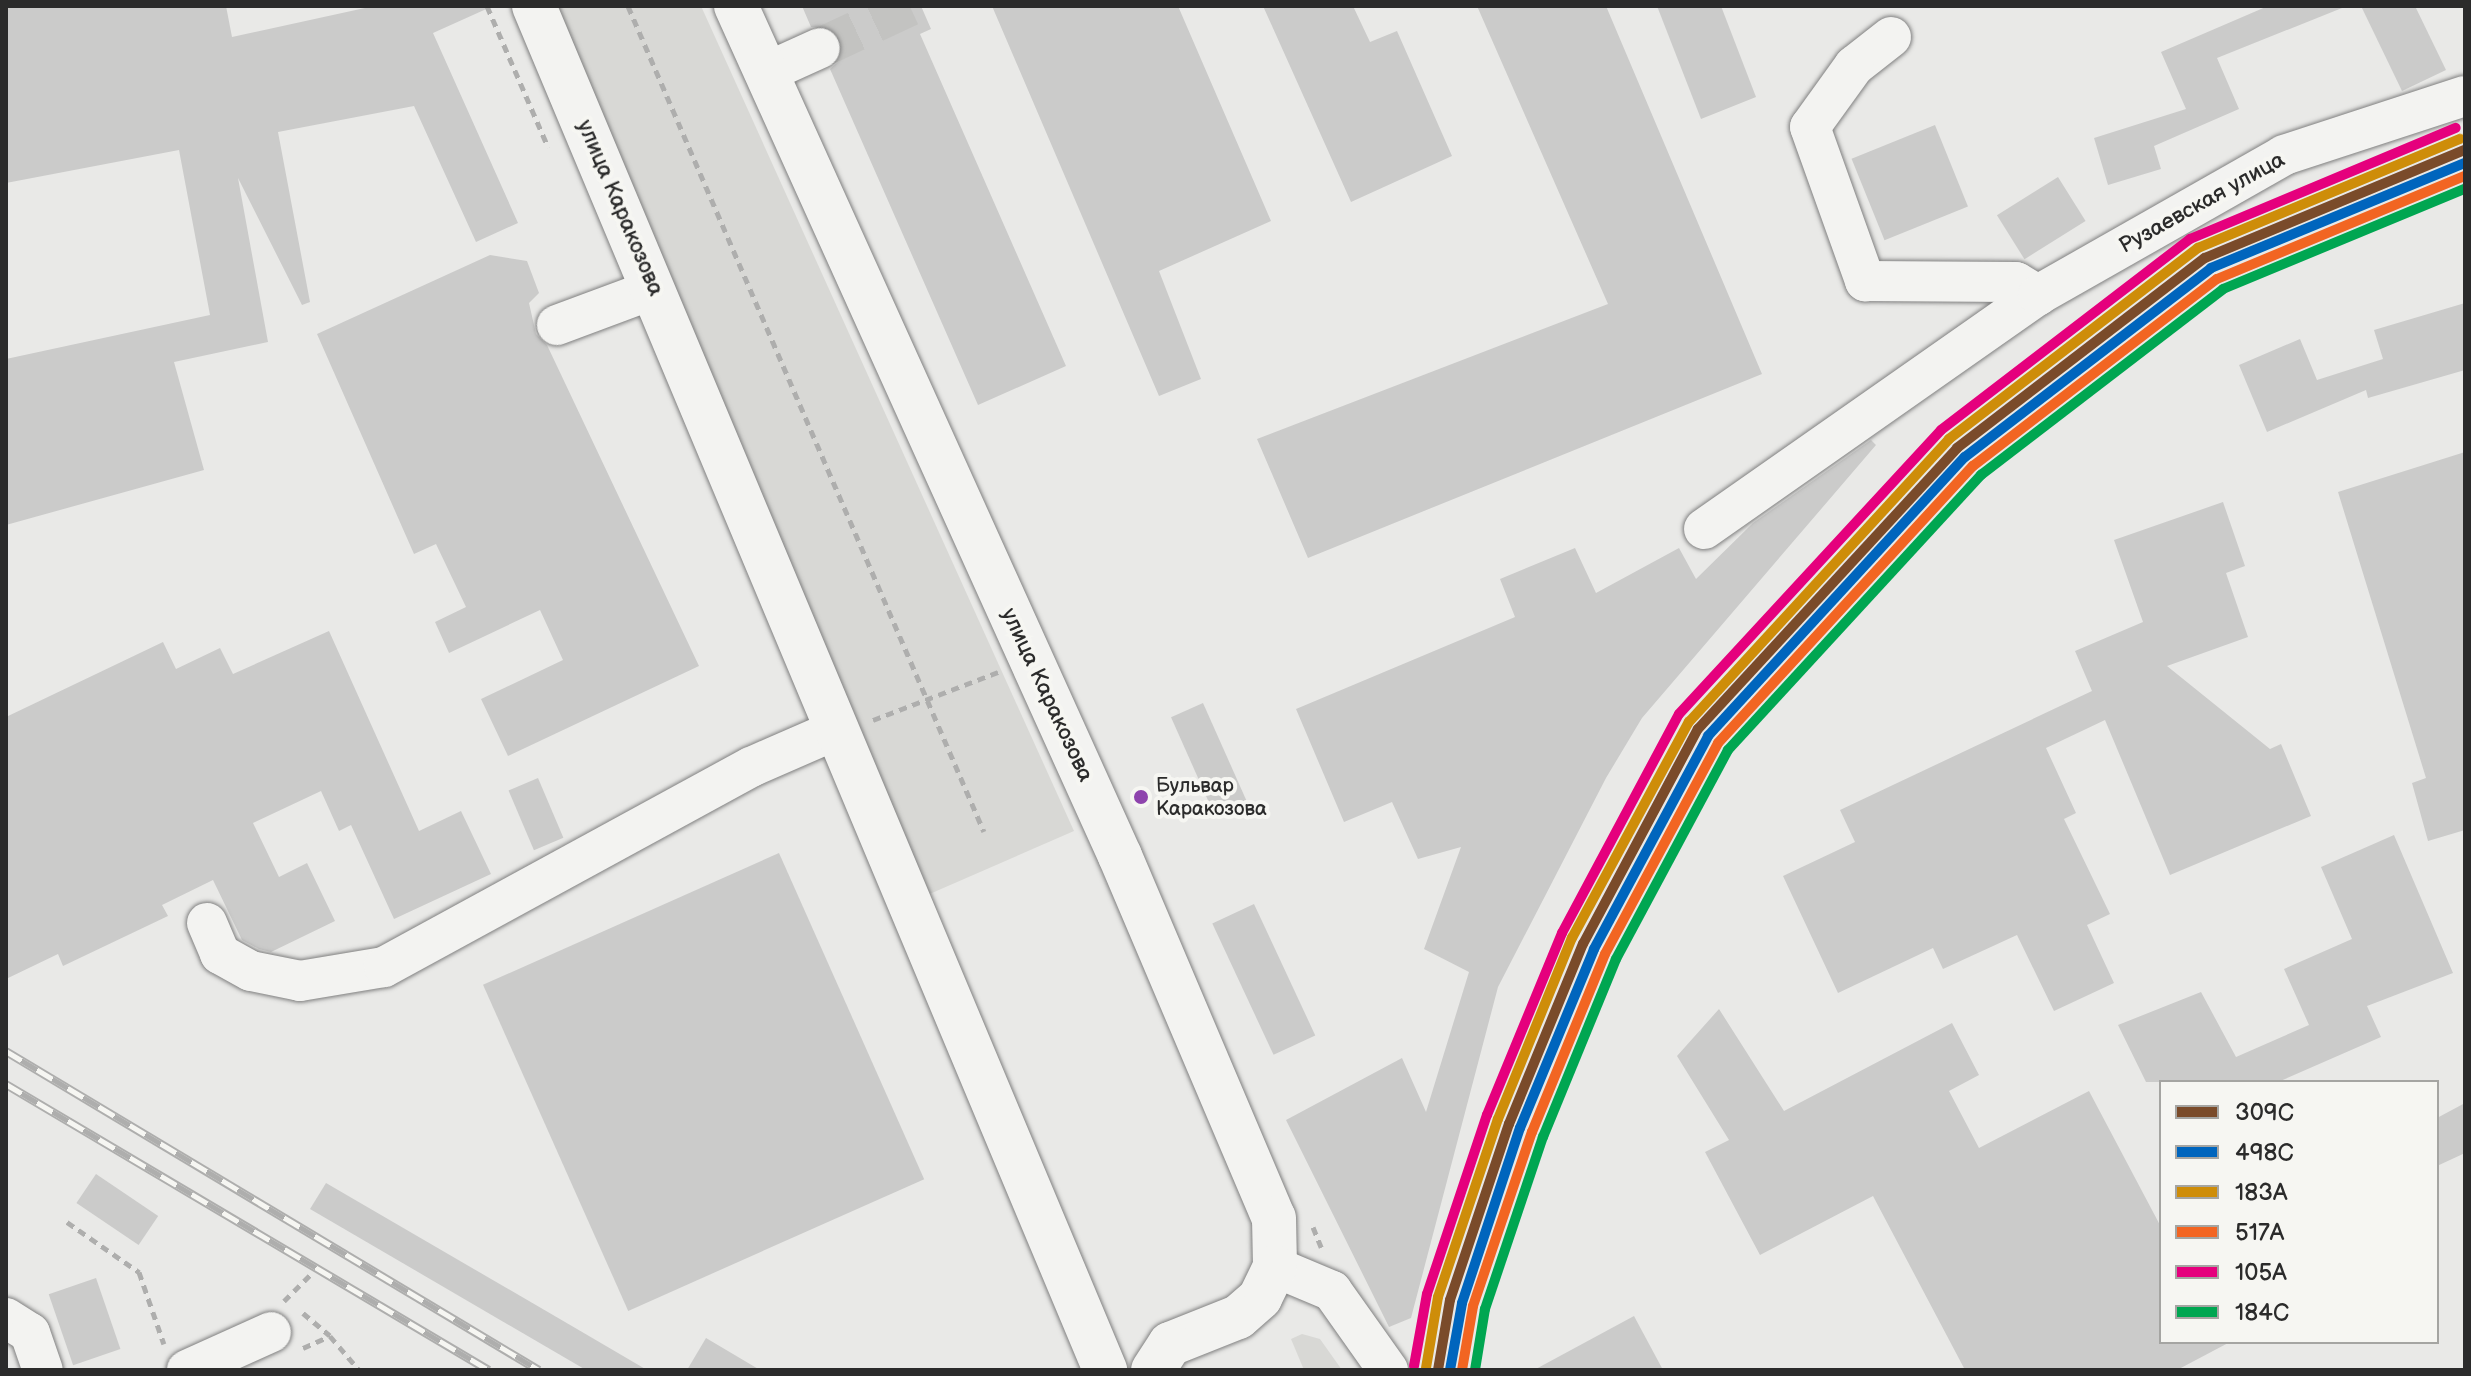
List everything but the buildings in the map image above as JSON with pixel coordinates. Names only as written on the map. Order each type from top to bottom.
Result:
[{"type":"main road","name":"улица Каракозова","points":[[534,6],[654,289],[851,726],[1105,1370]]},
{"type":"main road","name":"улица Каракозова","points":[[736,6],[1258,1173],[1274,1218],[1275,1267],[1260,1298],[1238,1317],[1162,1357],[1123,1337],[1074,1296]]},
{"type":"street","points":[[1891,37],[1854,66],[1810,127],[1865,281],[2016,282],[2038,295]]},
{"type":"street","points":[[765,73],[820,48]]},
{"type":"street","name":"Рузаевская улица","points":[[1704,529],[2038,295],[2284,155],[2465,96]]},
{"type":"street","points":[[557,325],[654,289]]},
{"type":"street","points":[[207,923],[220,954],[251,971],[300,981],[384,967],[751,767],[851,726]]},
{"type":"street","points":[[1275,1267],[1332,1291],[1388,1370]]},
{"type":"street","points":[[6,1318],[30,1333],[43,1370]]},
{"type":"street","points":[[178,1364],[283,1327]]},
{"type":"path","points":[[628,6],[930,698],[984,832]]},
{"type":"path","points":[[851,726],[1003,670]]},
{"type":"path","points":[[67,1222],[139,1272],[178,1364]]},
{"type":"path","points":[[283,1327],[330,1336]]},
{"type":"path","points":[[283,1327],[330,1336],[359,1370]]},
{"type":"shaded area","points":[[543,6],[701,6],[1074,831],[925,896]]},
{"type":"shaded area","points":[[1302,1334],[1320,1339],[1342,1370],[1304,1370],[1291,1339]]},
{"type":"tunnel","points":[[820,48],[910,6]]},
{"type":"railway","points":[[6,1051],[539,1370]]},
{"type":"railway","points":[[6,1084],[489,1370]]},
{"type":"transit line","name":"105А","points":[[1414,1366],[1427,1294],[1487,1115],[1562,933],[1679,714],[1941,430],[2190,239],[2456,128]]},
{"type":"transit line","name":"183А","points":[[1426,1368],[1438,1297],[1498,1119],[1572,938],[1689,722],[1949,439],[2198,248],[2460,139]]},
{"type":"transit line","name":"309С","points":[[1438,1370],[1450,1300],[1509,1124],[1583,944],[1698,729],[1957,448],[2205,258],[2465,150]]},
{"type":"transit line","name":"498С","points":[[1450,1370],[1462,1303],[1520,1128],[1594,949],[1708,736],[1965,457],[2211,268],[2465,163]]},
{"type":"transit line","name":"517А","points":[[1462,1370],[1473,1306],[1532,1132],[1605,954],[1718,743],[1973,466],[2217,279],[2465,176]]},
{"type":"transit line","name":"184С","points":[[1475,1370],[1485,1309],[1543,1137],[1616,959],[1728,750],[1981,475],[2223,289],[2465,189]]},
{"type":"place","name":"Бульвар Каракозова","points":[[1141,797]]}]
